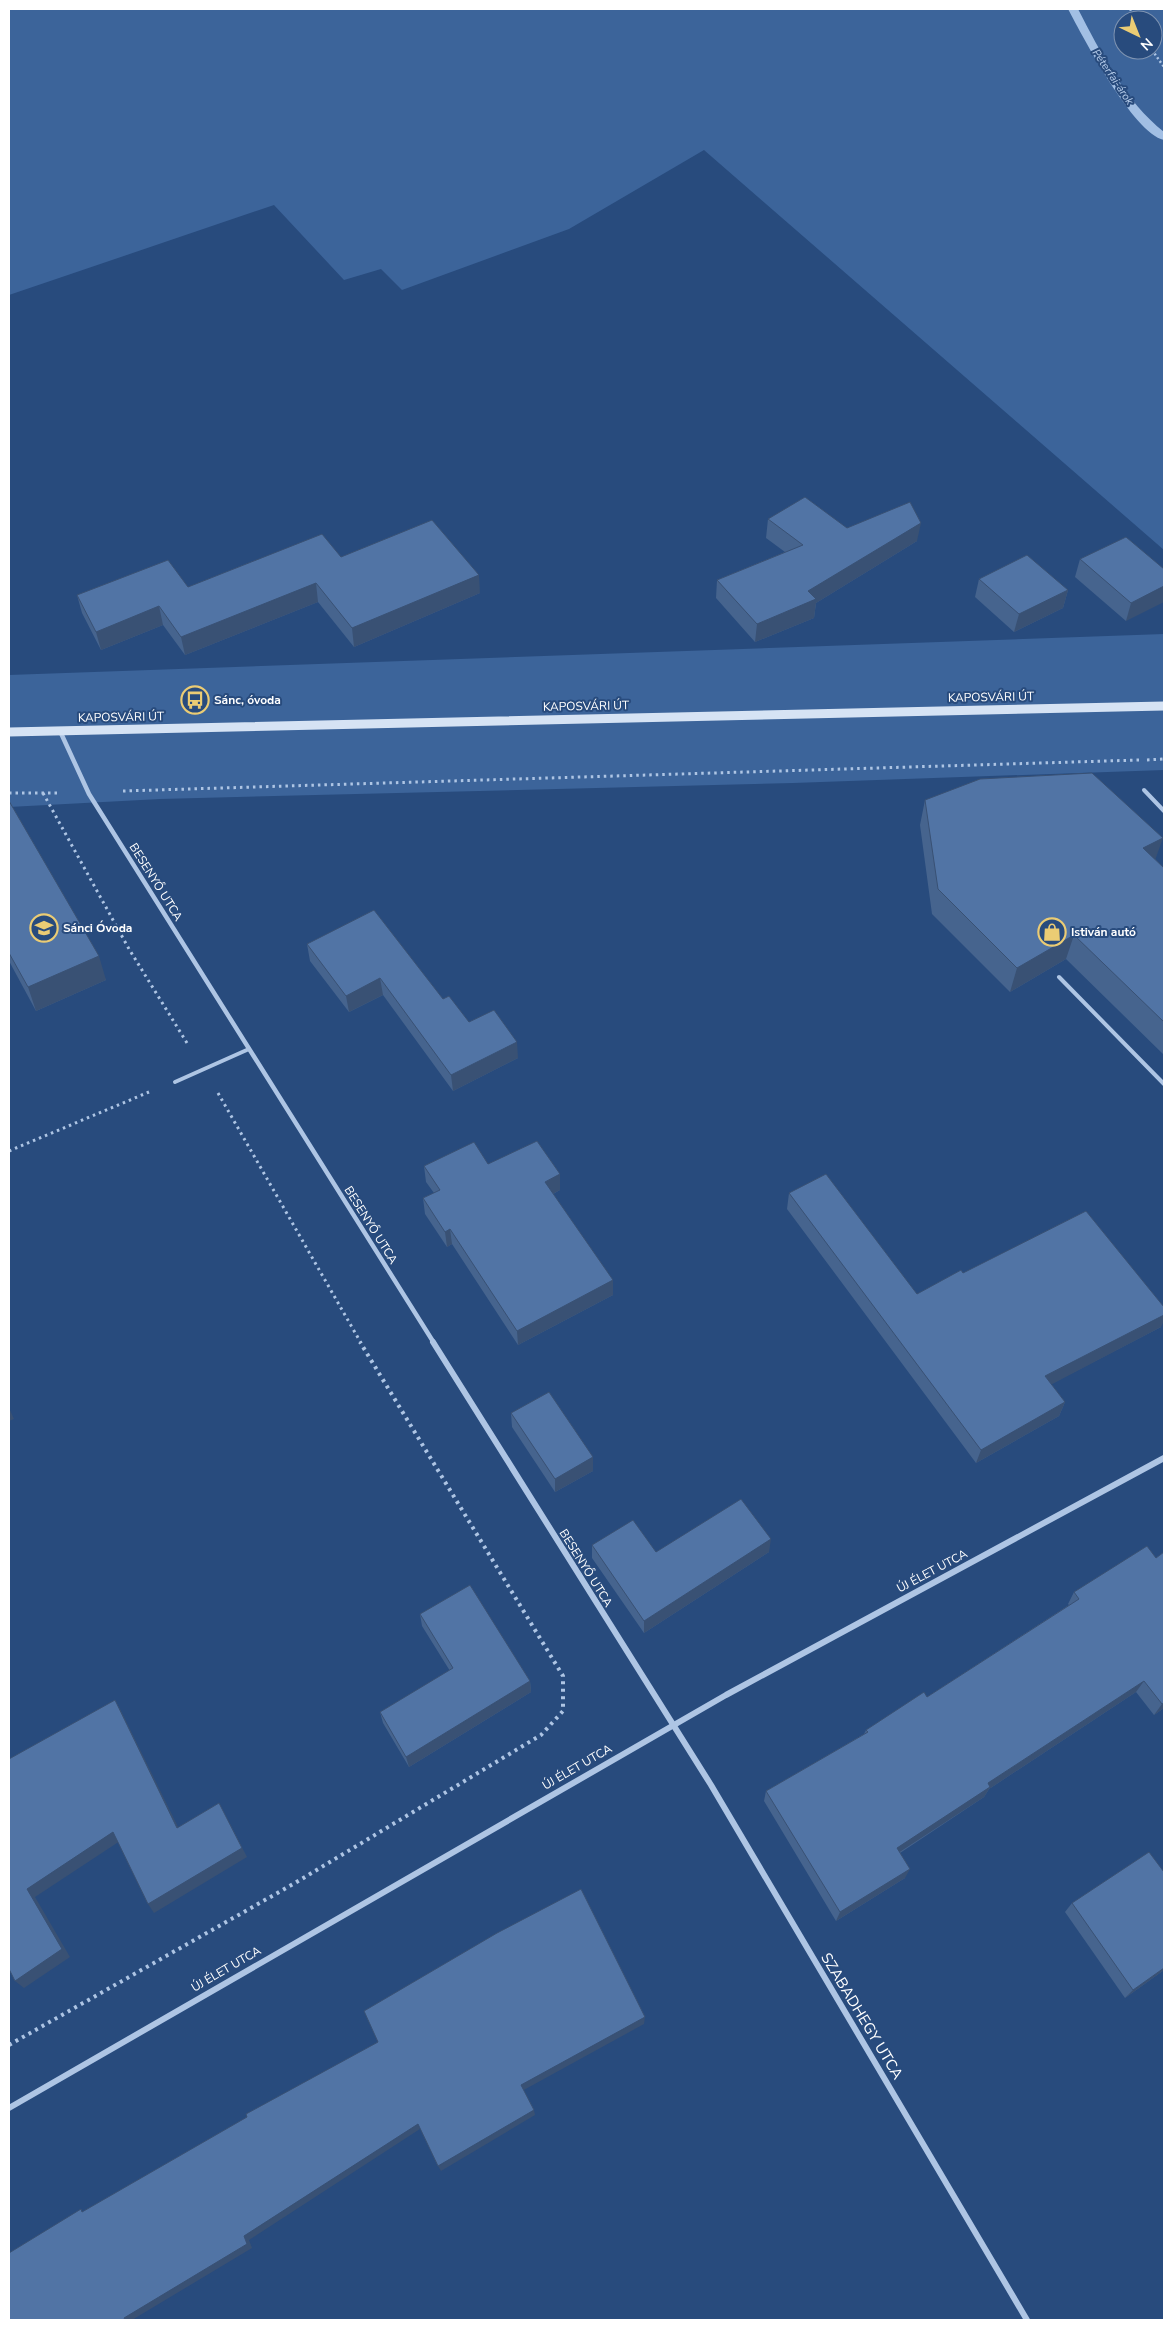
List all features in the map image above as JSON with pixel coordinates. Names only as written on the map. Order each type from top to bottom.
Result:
[{"type":"main road","name":"KAPOSVÁRI ÚT","points":[[9,732],[1164,706]]},
{"type":"street","name":"BESENYŐ UTCA","points":[[60,731],[90,794],[674,1726]]},
{"type":"street","name":"ÚJ ÉLET UTCA","points":[[9,2108],[726,1695],[1164,1458]]},
{"type":"street","name":"SZABADHEGY UTCA","points":[[674,1726],[711,1785],[1027,2320]]},
{"type":"lane","points":[[1144,790],[1164,811]]},
{"type":"lane","points":[[1059,977],[1164,1084]]},
{"type":"lane","points":[[175,1082],[249,1049]]},
{"type":"path","points":[[9,793],[90,794],[171,788],[1164,759]]},
{"type":"path","points":[[9,2045],[295,1883],[524,1746],[541,1735],[563,1711],[563,1676],[385,1386],[237,1123],[129,949],[43,793]]},
{"type":"path","points":[[9,1151],[175,1082]]},
{"type":"shaded area","points":[[9,9],[1164,9],[1164,550],[704,150],[569,229],[402,290],[381,269],[344,280],[274,205],[9,295]]},
{"type":"shaded area","points":[[1164,634],[1164,770],[793,783],[160,799],[9,807],[9,675]]},
{"type":"building","points":[[805,497],[847,528],[910,502],[921,523],[808,591],[816,599],[757,624],[717,580],[803,545],[768,519]]},
{"type":"building","points":[[432,520],[479,575],[352,628],[316,583],[181,637],[159,606],[96,632],[77,595],[168,560],[188,587],[322,534],[341,557]]},
{"type":"building","points":[[1126,537],[1164,569],[1164,586],[1131,603],[1080,559]]},
{"type":"building","points":[[1027,555],[1068,590],[1019,614],[979,579]]},
{"type":"building","points":[[1092,773],[1163,838],[1143,848],[1164,868],[1164,1022],[1074,935],[1017,968],[938,889],[925,800],[980,779]]},
{"type":"building","points":[[9,801],[99,956],[28,987],[9,953]]},
{"type":"building","points":[[374,910],[443,999],[449,996],[469,1022],[494,1010],[517,1042],[451,1075],[380,978],[346,996],[307,944]]},
{"type":"building","points":[[537,1141],[560,1174],[545,1182],[613,1280],[517,1331],[450,1229],[445,1232],[423,1198],[440,1190],[424,1166],[474,1142],[488,1164]]},
{"type":"building","points":[[826,1174],[917,1294],[961,1270],[963,1273],[1086,1211],[1164,1307],[1164,1315],[1045,1376],[1065,1402],[981,1450],[789,1193]]},
{"type":"building","points":[[549,1392],[593,1457],[555,1479],[511,1413]]},
{"type":"building","points":[[741,1499],[771,1539],[644,1621],[592,1545],[633,1520],[656,1552]]},
{"type":"building","points":[[1147,1546],[1156,1558],[1164,1552],[1164,1703],[1162,1704],[1144,1681],[988,1783],[990,1787],[897,1848],[910,1869],[840,1912],[766,1791],[868,1732],[866,1730],[924,1692],[927,1697],[1079,1599],[1074,1592]]},
{"type":"building","points":[[470,1585],[530,1681],[406,1757],[380,1712],[453,1668],[420,1614]]},
{"type":"building","points":[[115,1700],[177,1828],[219,1803],[242,1848],[148,1904],[113,1832],[27,1889],[62,1949],[15,1981],[9,1969],[9,1759]]},
{"type":"building","points":[[1149,1852],[1164,1872],[1164,1968],[1133,1990],[1072,1903]]},
{"type":"building","points":[[581,1889],[645,2017],[521,2085],[534,2110],[438,2166],[418,2124],[244,2236],[247,2244],[124,2318],[125,2320],[9,2320],[9,2253],[81,2209],[82,2212],[247,2117],[246,2114],[378,2042],[364,2011],[497,1933]]},
{"type":"waterway","name":"Péterfai-árok","points":[[1073,9],[1101,62],[1144,121],[1164,137]]},
{"type":"place","name":"Sánc, óvoda","points":[[195,700]]},
{"type":"place","name":"Sánci Óvoda","points":[[44,928]]},
{"type":"place","name":"Istiván autó","points":[[1052,932]]}]
